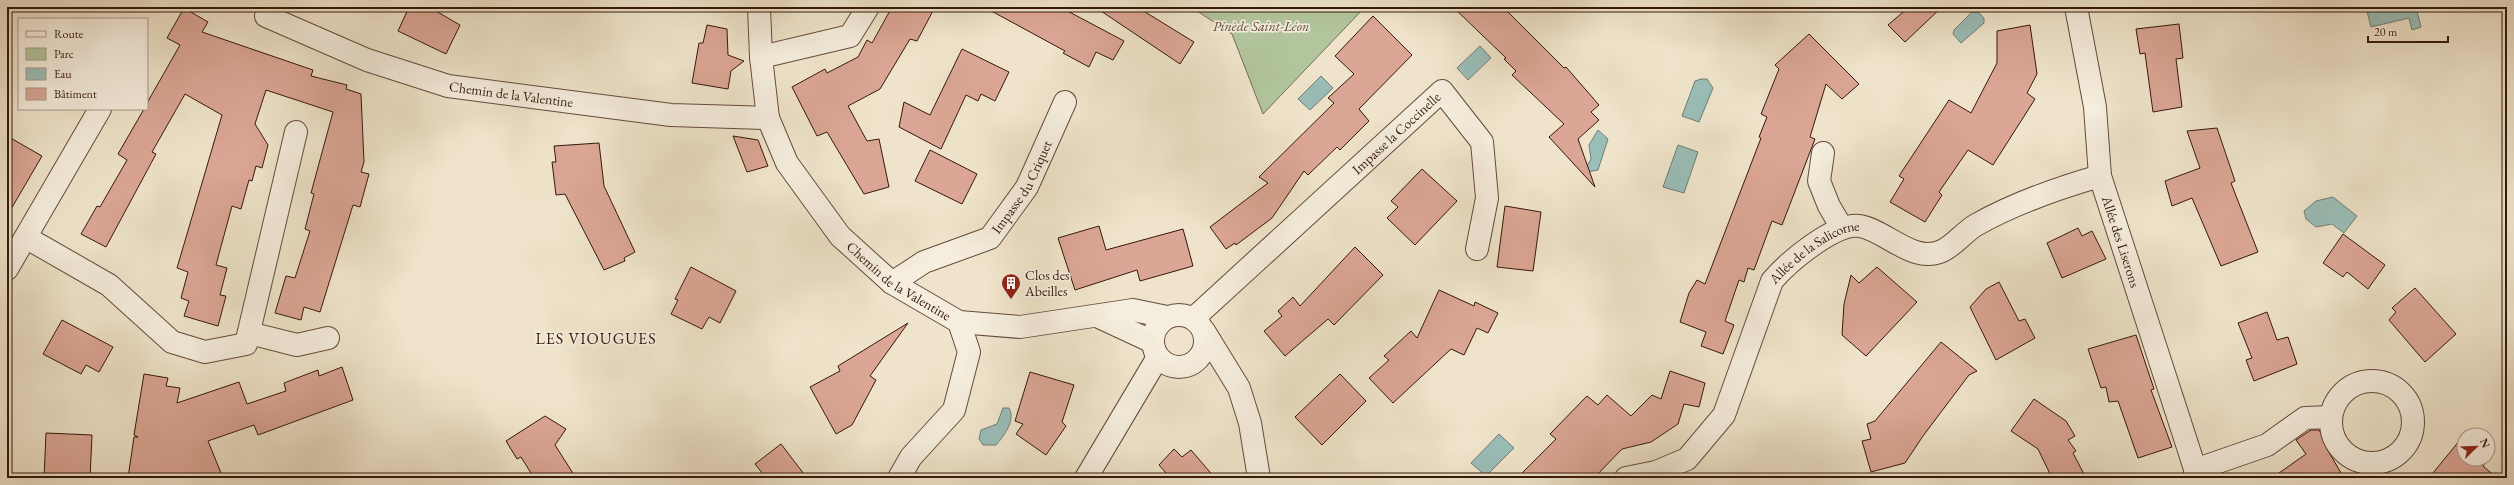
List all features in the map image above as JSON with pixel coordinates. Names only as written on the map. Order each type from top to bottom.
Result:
[{"type":"street","name":"Chemin de la Valentine","points":[[759,7],[760,57],[768,118],[787,163],[840,236],[892,283],[959,322],[1020,327],[1133,310],[1167,317]]},
{"type":"street","points":[[760,57],[850,36],[868,7]]},
{"type":"street","name":"Allée des Liserons","points":[[2076,7],[2095,107],[2100,176],[2196,474],[2267,445],[2305,418],[2331,417]]},
{"type":"street","name":"Chemin de la Valentine","points":[[266,16],[367,60],[448,86],[671,115],[768,118]]},
{"type":"street","name":"Impasse la Coccinelle","points":[[1200,326],[1222,292],[1442,91],[1482,142],[1487,198],[1476,249]]},
{"type":"street","name":"Impasse du Criquet","points":[[892,283],[924,262],[990,238],[1027,187],[1065,102]]},
{"type":"street","points":[[7,269],[27,238],[99,110]]},
{"type":"street","points":[[27,238],[109,285],[172,342],[205,352],[246,344],[296,132]]},
{"type":"street","points":[[1823,153],[1819,181],[1829,206],[1842,228]]},
{"type":"street","name":"Allée de la Salicorne","points":[[1626,478],[1656,472],[1687,459],[1724,415],[1772,281],[1785,265],[1842,228],[1860,226],[1910,251],[1942,251],[1976,225],[2048,191],[2100,176]]},
{"type":"street","points":[[1086,478],[1140,386],[1156,350],[1153,335],[1159,324],[1167,317],[1176,314],[1186,314],[1200,326],[1239,388],[1250,423],[1259,478]]},
{"type":"street","points":[[1097,316],[1156,350],[1171,366],[1180,367],[1196,362],[1239,388]]},
{"type":"street","points":[[900,478],[911,457],[954,410],[969,352],[959,322]]},
{"type":"street","points":[[1140,386],[1196,362],[1206,345],[1200,326]]},
{"type":"street","points":[[249,333],[296,345],[328,338]]},
{"type":"green space","name":"Pinède Saint-Léon","points":[[1191,7],[1365,7],[1263,114],[1232,34]]},
{"type":"water","points":[[2366,7],[2416,7],[2421,27],[2412,30],[2409,18],[2371,27]]},
{"type":"water","points":[[1972,12],[1978,12],[1984,18],[1984,23],[1961,43],[1953,34],[1954,30]]},
{"type":"water","points":[[1480,46],[1491,58],[1468,80],[1457,68]]},
{"type":"water","points":[[1321,76],[1333,88],[1310,110],[1298,99]]},
{"type":"water","points":[[1707,79],[1713,88],[1699,122],[1682,116],[1695,81]]},
{"type":"water","points":[[1598,130],[1608,139],[1598,170],[1587,172],[1587,166],[1591,159],[1589,145]]},
{"type":"water","points":[[1678,145],[1698,152],[1684,193],[1663,187]]},
{"type":"water","points":[[2333,197],[2357,216],[2344,233],[2332,224],[2316,227],[2306,219],[2304,211],[2316,201]]},
{"type":"water","points":[[1003,408],[1009,408],[1011,413],[1008,428],[996,445],[983,445],[979,439],[981,430],[997,424]]},
{"type":"water","points":[[1499,434],[1514,448],[1486,476],[1471,463]]},
{"type":"building","points":[[409,7],[429,7],[460,25],[446,54],[398,31]]},
{"type":"building","points":[[892,7],[935,7],[917,41],[910,39],[880,89],[848,106],[867,141],[879,139],[889,187],[864,194],[827,132],[817,136],[792,87],[825,69],[827,73],[858,57],[867,40],[872,43]]},
{"type":"building","points":[[984,7],[1060,7],[1124,41],[1113,60],[1096,52],[1089,67],[1063,53],[1065,51]]},
{"type":"building","points":[[1095,7],[1137,7],[1194,42],[1180,64]]},
{"type":"building","points":[[1453,7],[1503,7],[1564,68],[1566,67],[1599,105],[1591,112],[1599,120],[1578,139],[1595,187],[1549,137],[1564,124],[1512,75],[1516,71],[1504,59],[1506,58]]},
{"type":"building","points":[[1909,7],[1942,7],[1905,42],[1888,25]]},
{"type":"building","points":[[184,8],[208,22],[202,32],[313,70],[311,76],[347,85],[346,89],[361,94],[364,162],[361,172],[369,174],[360,207],[353,205],[320,312],[304,307],[301,320],[275,313],[286,276],[295,278],[310,231],[305,229],[314,194],[311,193],[333,112],[266,90],[255,124],[268,145],[262,168],[256,166],[252,181],[249,180],[241,209],[232,206],[216,265],[227,268],[220,295],[226,296],[218,326],[184,316],[189,301],[181,298],[188,272],[177,268],[222,115],[185,94],[152,152],[156,154],[106,247],[81,234],[97,206],[100,207],[127,160],[118,154],[143,110],[148,110],[148,101],[180,45],[167,38]]},
{"type":"building","points":[[1373,16],[1412,55],[1359,109],[1369,121],[1340,150],[1337,147],[1308,175],[1304,171],[1272,218],[1236,245],[1235,243],[1226,249],[1210,227],[1268,183],[1259,177],[1334,103],[1328,98],[1354,74],[1335,56]]},
{"type":"building","points":[[2179,24],[2183,58],[2176,59],[2182,107],[2153,112],[2145,53],[2140,54],[2136,29]]},
{"type":"building","points":[[707,25],[727,29],[728,55],[744,61],[731,71],[728,89],[692,83],[699,43],[703,43]]},
{"type":"building","points":[[2030,25],[2037,74],[2027,93],[2035,99],[1993,165],[1968,150],[1939,192],[1942,195],[1925,222],[1890,202],[1904,179],[1899,176],[1949,100],[1971,113],[1997,63],[1997,31]]},
{"type":"building","points":[[1809,34],[1859,84],[1842,99],[1826,84],[1810,137],[1815,139],[1782,225],[1772,221],[1754,270],[1748,268],[1744,282],[1739,280],[1725,321],[1734,325],[1723,354],[1701,346],[1706,332],[1680,322],[1689,293],[1697,280],[1705,284],[1761,138],[1759,137],[1767,117],[1761,114],[1779,69],[1775,65]]},
{"type":"building","points":[[962,49],[1009,72],[995,101],[981,94],[978,101],[966,95],[941,149],[899,127],[904,102],[930,115]]},
{"type":"building","points":[[2217,128],[2235,181],[2231,183],[2258,252],[2221,266],[2192,198],[2172,206],[2165,181],[2200,168],[2187,131]]},
{"type":"building","points":[[7,136],[42,156],[7,216]]},
{"type":"building","points":[[733,136],[758,140],[768,166],[747,172]]},
{"type":"building","points":[[599,143],[604,186],[635,252],[624,258],[625,261],[604,270],[565,194],[556,195],[552,162],[556,162],[554,146]]},
{"type":"building","points":[[930,150],[977,174],[962,204],[915,181]]},
{"type":"building","points":[[1422,169],[1457,201],[1415,245],[1387,218],[1398,207],[1391,201]]},
{"type":"building","points":[[1505,206],[1541,212],[1533,271],[1497,267]]},
{"type":"building","points":[[1099,226],[1106,250],[1183,229],[1193,266],[1140,281],[1137,270],[1075,290],[1058,238]]},
{"type":"building","points":[[2078,228],[2082,236],[2092,231],[2106,259],[2062,278],[2047,243]]},
{"type":"building","points":[[2343,234],[2385,265],[2368,289],[2347,272],[2343,277],[2323,263]]},
{"type":"building","points":[[1355,247],[1383,275],[1334,325],[1328,319],[1285,356],[1264,331],[1282,316],[1278,311],[1293,297],[1300,306]]},
{"type":"building","points":[[691,267],[736,291],[720,323],[709,317],[702,329],[671,314],[678,300],[675,299]]},
{"type":"building","points":[[1877,267],[1917,302],[1866,356],[1842,335],[1844,304],[1851,275],[1859,283]]},
{"type":"building","points":[[1999,282],[2019,321],[2025,319],[2035,338],[1996,360],[1970,307],[1986,289]]},
{"type":"building","points":[[2415,288],[2456,334],[2425,362],[2389,320],[2396,312],[2392,308]]},
{"type":"building","points":[[1439,290],[1474,306],[1475,302],[1498,313],[1488,333],[1477,328],[1464,355],[1451,349],[1393,403],[1369,378],[1389,360],[1384,356],[1411,331],[1417,338]]},
{"type":"building","points":[[2267,312],[2277,340],[2288,337],[2297,364],[2254,381],[2246,360],[2252,358],[2238,323]]},
{"type":"building","points":[[62,320],[113,347],[99,372],[86,365],[81,374],[43,354]]},
{"type":"building","points":[[908,323],[870,376],[876,380],[852,425],[836,434],[810,387],[840,371],[838,366]]},
{"type":"building","points":[[2136,335],[2154,389],[2151,390],[2172,447],[2138,458],[2118,401],[2109,402],[2106,387],[2101,388],[2088,349]]},
{"type":"building","points":[[1941,342],[1977,371],[1969,375],[1923,436],[1905,463],[1871,472],[1862,441],[1871,439],[1867,424],[1875,421]]},
{"type":"building","points":[[342,367],[353,400],[258,435],[254,425],[208,441],[223,478],[128,478],[134,437],[138,437],[134,435],[144,374],[168,378],[166,386],[180,388],[177,403],[239,382],[247,404],[286,391],[284,383],[318,370],[319,376]]},
{"type":"building","points":[[1670,371],[1705,383],[1699,407],[1684,404],[1678,424],[1651,442],[1622,449],[1594,478],[1517,478],[1556,439],[1550,434],[1587,396],[1598,405],[1607,395],[1631,416],[1652,395],[1661,399]]},
{"type":"building","points":[[1030,372],[1074,385],[1062,422],[1066,426],[1046,455],[1016,434],[1023,424],[1015,421]]},
{"type":"building","points":[[1340,374],[1366,401],[1322,445],[1295,417]]},
{"type":"building","points":[[2034,399],[2066,421],[2075,436],[2068,440],[2076,451],[2073,453],[2086,478],[2052,478],[2038,449],[2011,431]]},
{"type":"building","points":[[545,416],[566,429],[555,445],[576,478],[534,478],[521,457],[517,459],[506,441]]},
{"type":"building","points":[[2311,430],[2319,430],[2329,447],[2327,449],[2344,478],[2272,478],[2306,454],[2296,440]]},
{"type":"building","points":[[46,433],[92,435],[90,478],[44,478]]},
{"type":"building","points":[[781,444],[807,478],[766,478],[755,464]]},
{"type":"building","points":[[2456,445],[2456,467],[2484,467],[2497,478],[2429,478]]},
{"type":"building","points":[[1174,449],[1182,457],[1191,450],[1215,478],[1160,478],[1166,473],[1159,465]]},
{"type":"place","name":"Clos des Abeilles","points":[[1011,300]]},
{"type":"district","name":"LES VIOUGUES","points":[[596,338]]}]
